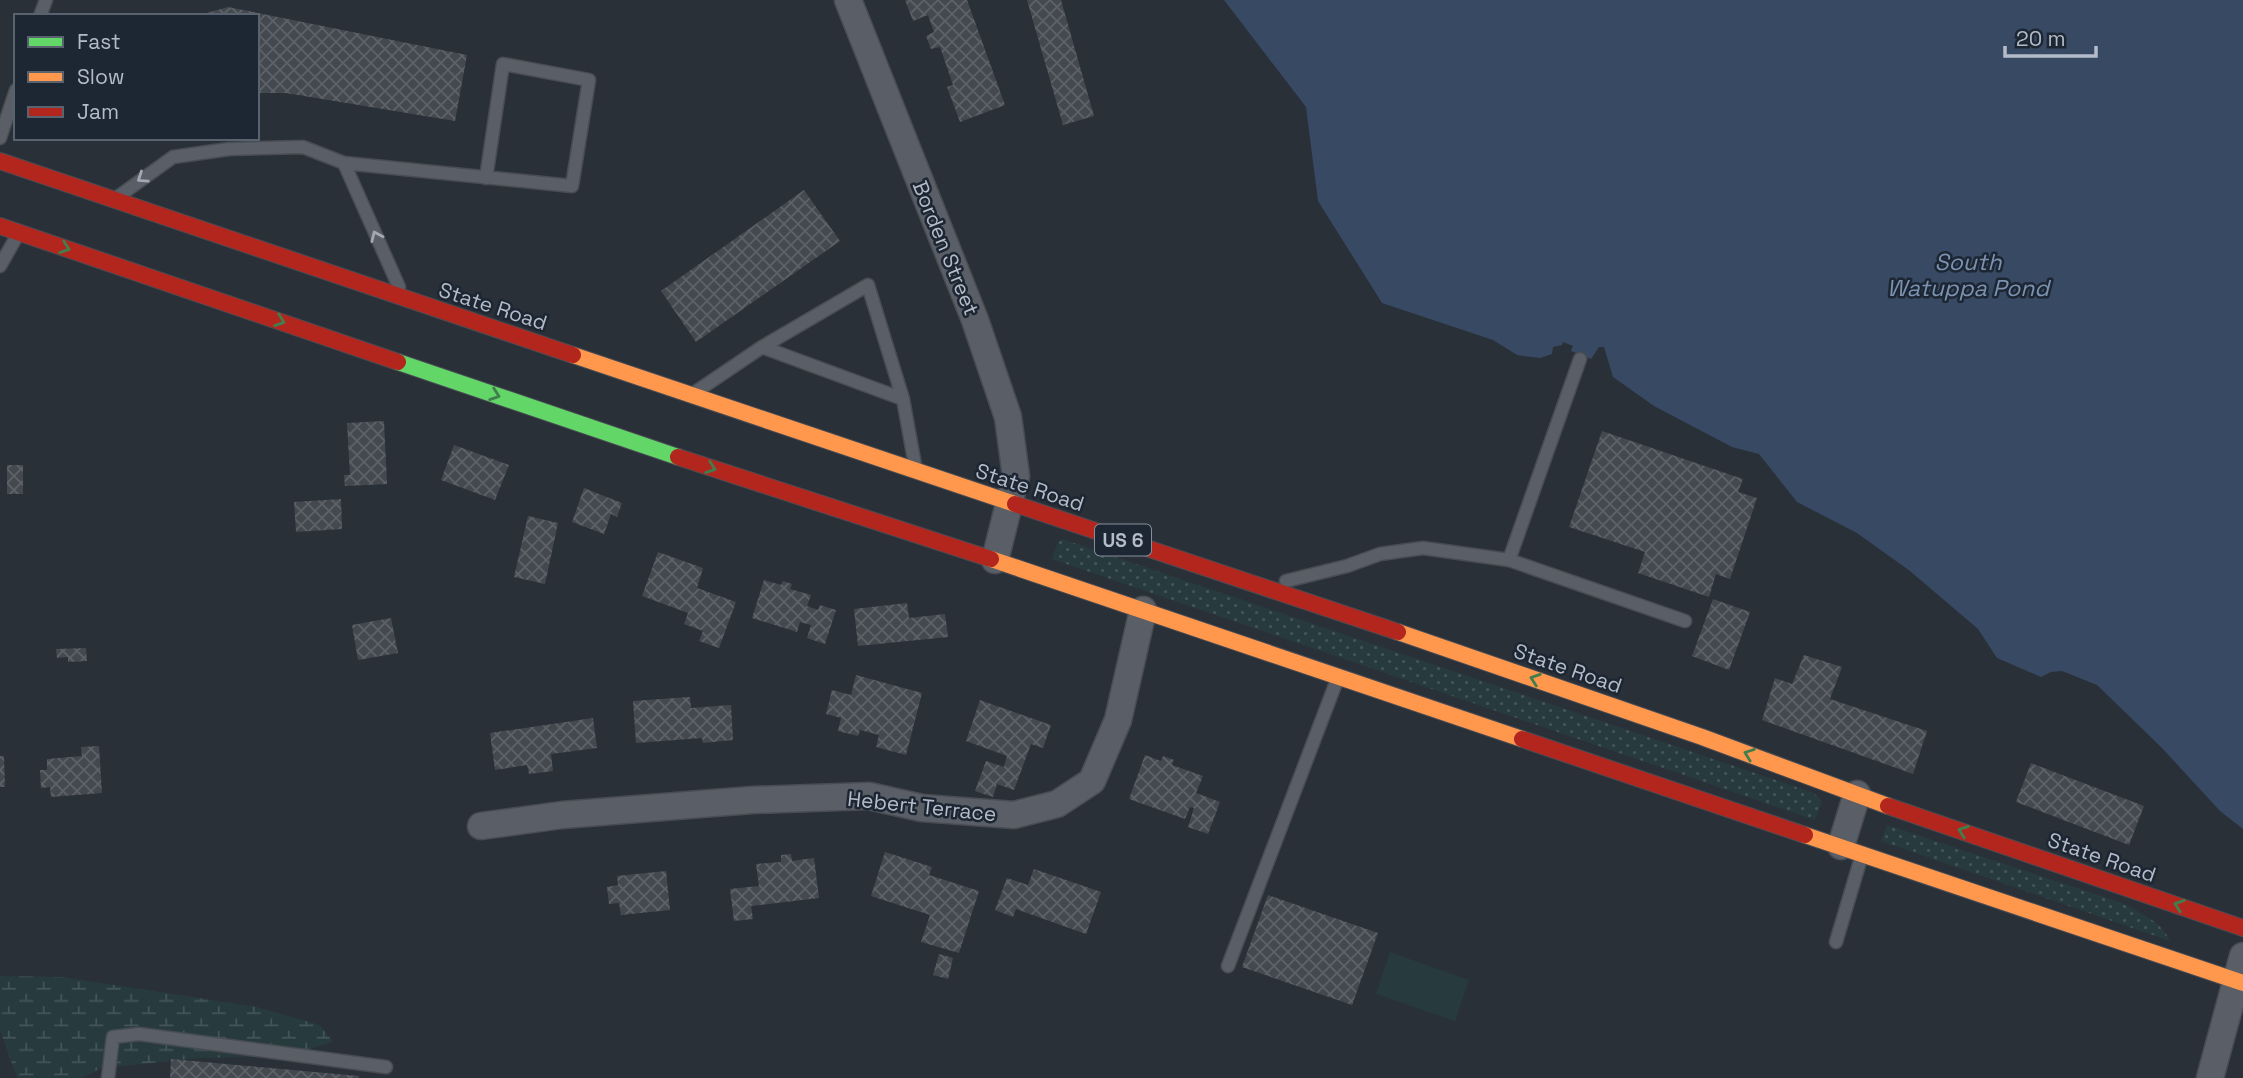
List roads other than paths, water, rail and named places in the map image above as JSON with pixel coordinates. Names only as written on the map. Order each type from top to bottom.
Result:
[{"type":"main road","name":"State Road","points":[[0,161],[917,472],[1265,586],[2243,928]]},
{"type":"main road","points":[[0,226],[708,468],[995,559],[1852,849],[2241,973]]},
{"type":"street","name":"Borden Street","points":[[848,0],[975,320],[1007,417],[1016,476],[995,559]]},
{"type":"street","name":"Hebert Terrace","points":[[481,826],[562,816],[765,800],[869,796],[922,808],[1014,814],[1057,804],[1092,781],[1118,720],[1143,610]]},
{"type":"street","points":[[1852,849],[1857,794]]},
{"type":"street","points":[[2210,1078],[2241,973]]},
{"type":"lane","points":[[114,200],[124,190],[173,157],[229,149],[303,147],[344,163],[486,178],[572,186],[589,80],[503,64],[486,178]]},
{"type":"lane","points":[[0,138],[14,96]]},
{"type":"lane","points":[[344,163],[404,298]]},
{"type":"lane","points":[[0,266],[19,232]]},
{"type":"lane","points":[[692,395],[762,347],[868,285],[903,399],[917,472]]},
{"type":"lane","points":[[762,347],[903,399]]},
{"type":"lane","points":[[1509,560],[1580,359]]},
{"type":"lane","points":[[1265,586],[1347,566],[1380,554],[1423,548],[1509,560],[1685,621]]},
{"type":"lane","points":[[1228,966],[1338,677]]},
{"type":"lane","points":[[1836,942],[1852,849]]},
{"type":"lane","points":[[108,1078],[113,1037],[139,1034],[386,1068]]},
{"type":"water","name":"South Watuppa Pond","points":[[1224,0],[2243,0],[2243,829],[2220,811],[2161,747],[2097,685],[2062,671],[2041,677],[1997,658],[1978,629],[1910,571],[1857,533],[1797,502],[1759,454],[1732,447],[1654,406],[1613,377],[1604,347],[1599,347],[1591,359],[1571,351],[1573,346],[1563,342],[1562,345],[1553,347],[1552,354],[1540,358],[1517,355],[1493,340],[1382,303],[1318,201],[1306,107]]}]
